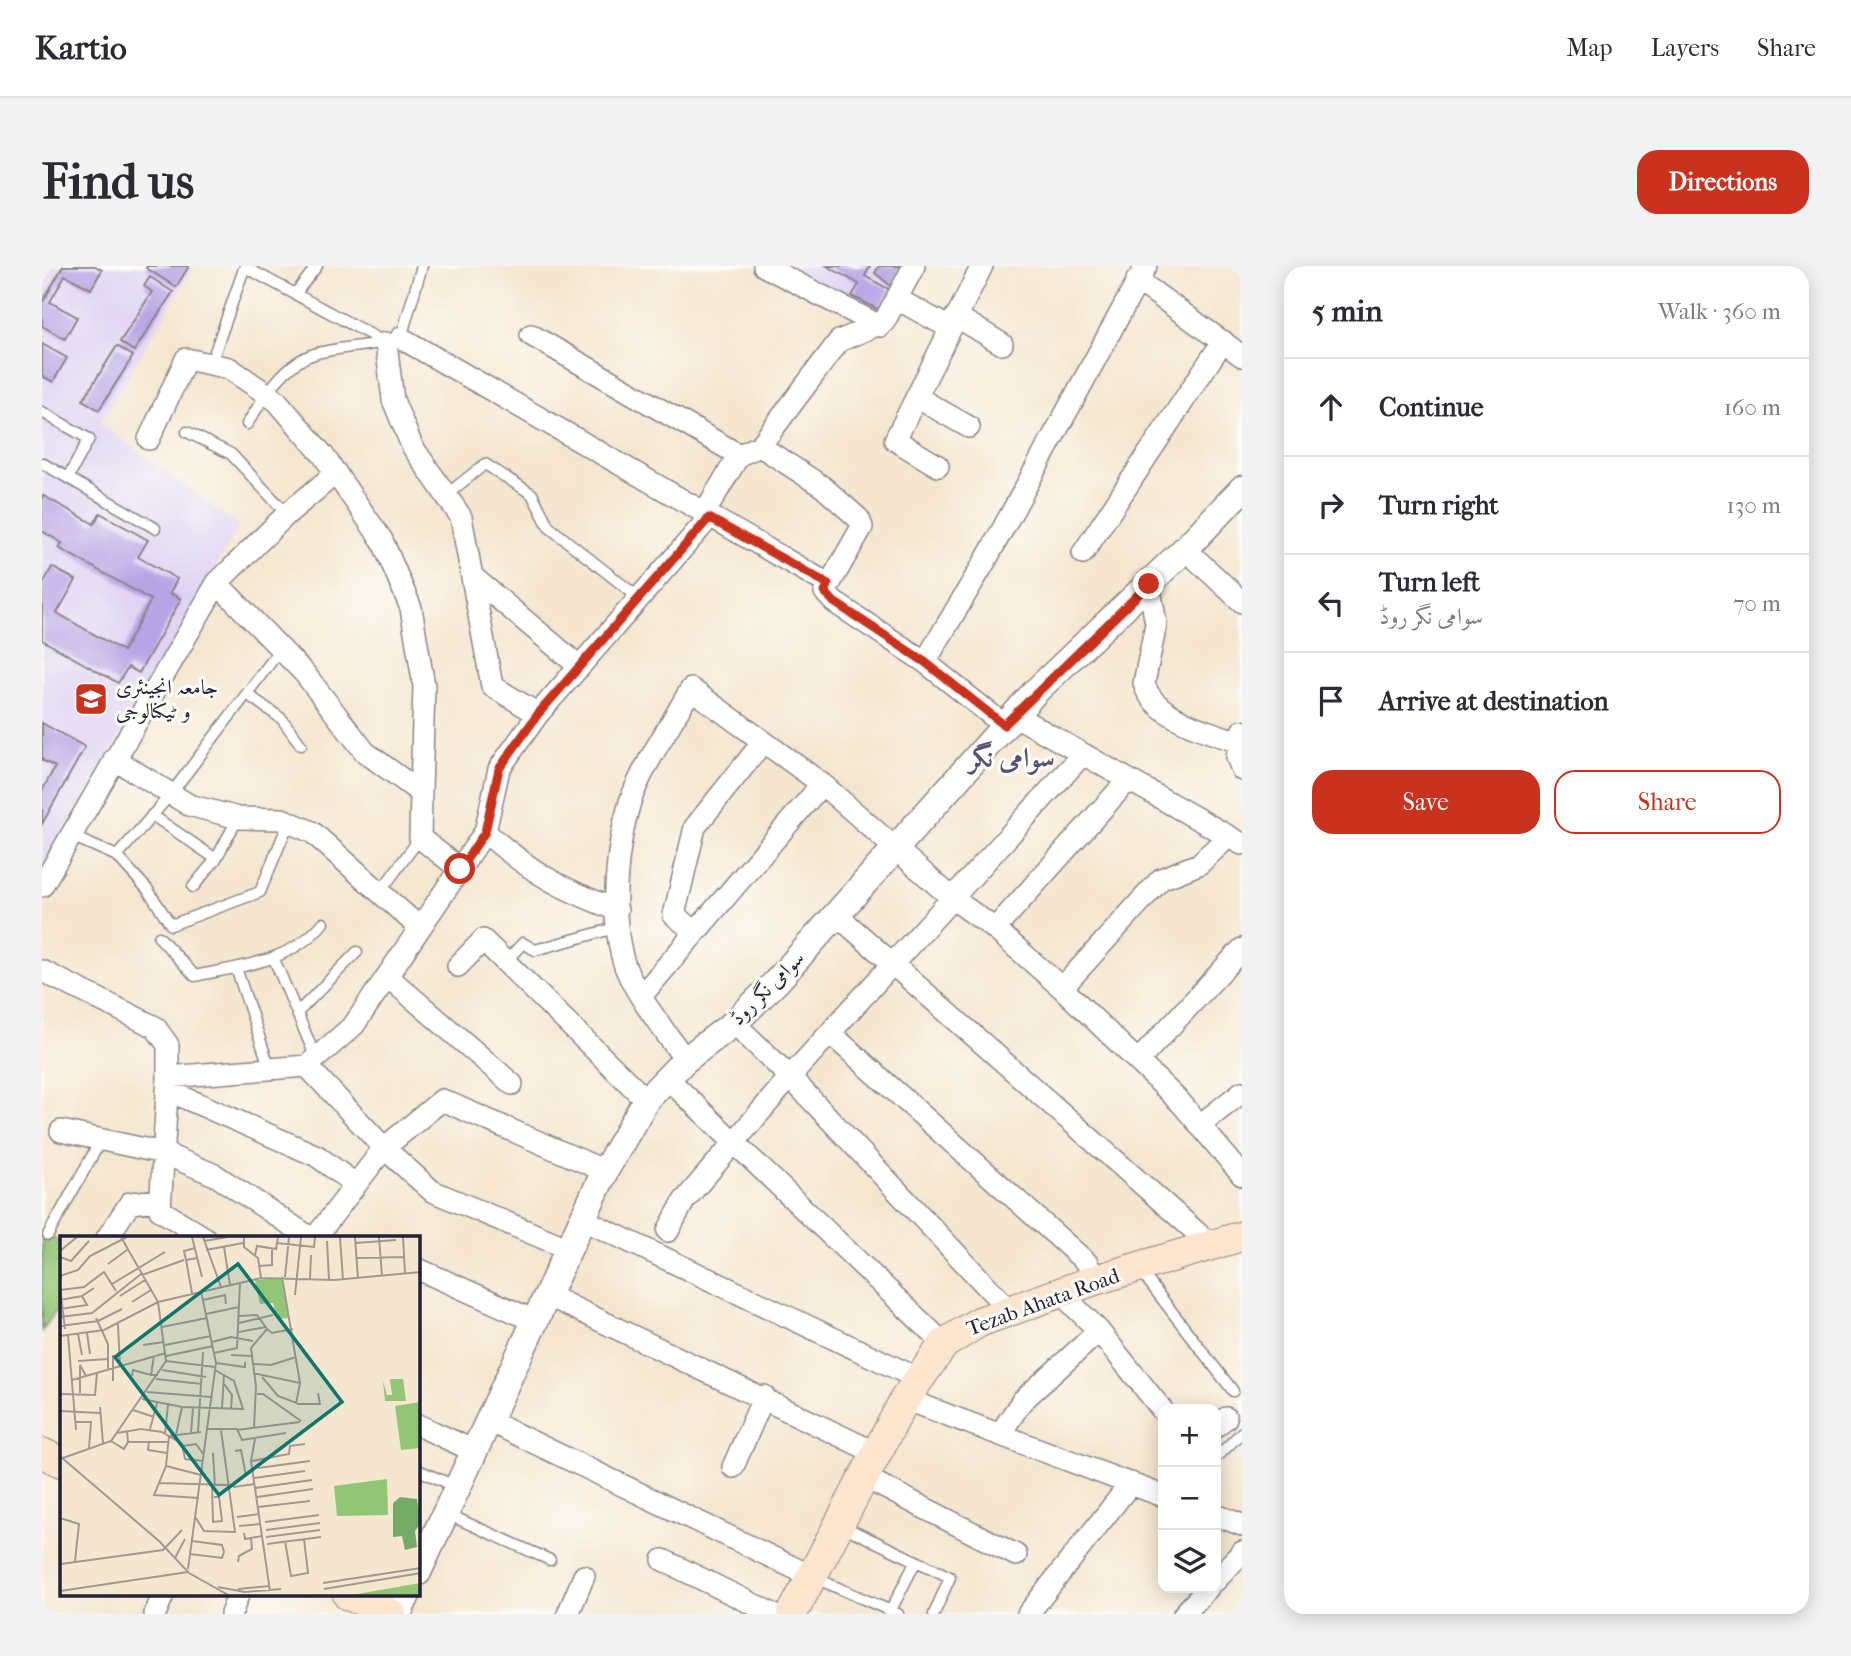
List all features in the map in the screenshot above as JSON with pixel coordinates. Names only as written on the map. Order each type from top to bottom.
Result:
[{"type":"main road","name":"Tezab Ahata Road","points":[[792,1614],[912,1389],[944,1344],[963,1330],[1095,1280],[1242,1236]]},
{"type":"main road","points":[[42,1453],[60,1462]]},
{"type":"main road","points":[[350,1596],[391,1614]]},
{"type":"street","points":[[764,266],[880,326]]},
{"type":"street","points":[[167,1084],[312,1062],[354,1026],[485,832],[499,769],[538,714],[706,517],[739,455],[760,446],[839,341],[851,334],[880,326],[915,266]]},
{"type":"street","points":[[938,466],[895,440],[982,266]]},
{"type":"street","points":[[925,662],[987,558],[1142,273],[1242,355]]},
{"type":"street","points":[[897,299],[1002,344]]},
{"type":"street","points":[[531,335],[739,455]]},
{"type":"street","points":[[538,714],[492,686],[461,517],[412,446],[393,400],[393,341],[828,584]]},
{"type":"street","points":[[1083,553],[1223,341]]},
{"type":"street","points":[[149,439],[186,359],[229,368],[277,401],[336,473],[382,540],[411,608],[424,686],[420,838],[460,869]]},
{"type":"street","points":[[918,398],[969,427]]},
{"type":"street","points":[[760,446],[823,487],[859,519],[862,527],[825,592],[834,602],[1009,720],[1082,755],[1235,841],[1199,864],[1161,879],[1062,988]]},
{"type":"street","points":[[42,886],[69,835],[217,583],[286,514],[336,473]]},
{"type":"street","name":"سوامی نگر روڈ","points":[[421,1559],[489,1421],[605,1171],[646,1100],[676,1068],[734,1024],[836,915],[1009,720],[1185,549],[1242,489]]},
{"type":"street","points":[[1185,549],[1242,601]]},
{"type":"street","points":[[473,577],[580,667]]},
{"type":"street","points":[[217,583],[305,674],[365,752],[421,793]]},
{"type":"street","points":[[1149,584],[1156,624],[1144,683],[1146,692],[1188,725],[1241,736],[1237,757],[1242,770]]},
{"type":"street","points":[[944,1344],[735,1140],[676,1068],[623,961],[618,919],[619,845],[631,799],[691,689],[822,784],[893,848],[952,898],[995,929],[1062,988],[1200,1125],[1242,1175]]},
{"type":"street","points":[[695,932],[674,915],[695,827],[763,742]]},
{"type":"street","points":[[668,1231],[684,1201],[735,1140],[1082,755]]},
{"type":"street","points":[[114,759],[170,795],[210,813],[238,818],[282,819],[312,832],[420,928]]},
{"type":"street","points":[[995,929],[1128,780]]},
{"type":"street","points":[[642,995],[822,784]]},
{"type":"street","points":[[485,832],[525,867],[618,919]]},
{"type":"street","points":[[836,915],[1211,1245]]},
{"type":"street","points":[[458,966],[483,940],[646,1100]]},
{"type":"street","points":[[1138,1061],[1242,948]]},
{"type":"street","points":[[42,971],[155,1027],[168,1045],[160,1210],[202,1236]]},
{"type":"street","points":[[387,976],[512,1084]]},
{"type":"street","points":[[734,1024],[790,1077],[1010,1311]]},
{"type":"street","points":[[830,1033],[1087,1263],[1095,1280]]},
{"type":"street","points":[[312,1062],[384,1148],[432,1191],[569,1249]]},
{"type":"street","points":[[167,1084],[317,1156],[356,1185]]},
{"type":"street","points":[[1200,1125],[1242,1092]]},
{"type":"street","points":[[315,1236],[384,1148],[442,1100],[605,1171]]},
{"type":"street","points":[[61,1131],[163,1153],[215,1175],[310,1236]]},
{"type":"street","points":[[108,1236],[130,1203],[160,1200]]},
{"type":"street","points":[[582,1219],[1000,1434],[1158,1494]]},
{"type":"street","points":[[420,1270],[535,1321]]},
{"type":"street","points":[[1062,1294],[1099,1331],[1158,1405]]},
{"type":"street","points":[[547,1295],[764,1396],[1016,1555]]},
{"type":"street","points":[[1000,1434],[1023,1401],[1099,1331]]},
{"type":"street","points":[[733,1467],[764,1396]]},
{"type":"street","points":[[489,1421],[813,1577]]},
{"type":"street","points":[[420,1426],[474,1451]]},
{"type":"street","points":[[1028,1614],[1131,1483]]},
{"type":"street","points":[[1221,1517],[1242,1525]]},
{"type":"street","points":[[1221,1575],[1242,1552]]},
{"type":"street","points":[[663,1560],[773,1614]]},
{"type":"street","points":[[568,1614],[584,1576]]},
{"type":"street","points":[[1184,1614],[1203,1593]]},
{"type":"street","points":[[155,1614],[163,1596]]},
{"type":"street","points":[[231,1614],[238,1596]]},
{"type":"street","points":[[398,1614],[407,1596]]},
{"type":"lane","points":[[295,294],[317,266]]},
{"type":"lane","points":[[393,341],[422,266]]},
{"type":"lane","points":[[210,366],[245,267],[393,341]]},
{"type":"lane","points":[[247,424],[267,394],[295,365],[313,354],[393,341]]},
{"type":"lane","points":[[42,412],[89,439],[68,478]]},
{"type":"lane","points":[[187,432],[231,454],[286,514]]},
{"type":"lane","points":[[42,463],[155,528]]},
{"type":"lane","points":[[445,496],[485,464],[531,494],[549,527],[639,598]]},
{"type":"lane","points":[[117,856],[170,795],[280,650]]},
{"type":"lane","points":[[247,694],[282,719],[301,745]]},
{"type":"lane","points":[[152,815],[216,859]]},
{"type":"lane","points":[[192,887],[216,859],[238,818]]},
{"type":"lane","points":[[69,835],[117,856],[148,890],[171,925],[260,892],[289,822]]},
{"type":"lane","points":[[380,892],[420,838]]},
{"type":"lane","points":[[505,961],[523,943],[535,950],[618,919]]},
{"type":"lane","points":[[159,937],[195,976],[274,959],[308,940],[323,923]]},
{"type":"lane","points":[[297,1013],[357,952]]},
{"type":"lane","points":[[274,959],[297,1013],[312,1062]]},
{"type":"lane","points":[[236,968],[270,1069]]},
{"type":"lane","points":[[48,1235],[102,1140]]},
{"type":"lane","points":[[1138,1267],[1233,1391]]},
{"type":"lane","points":[[1221,1450],[1228,1425]]},
{"type":"lane","points":[[420,1471],[457,1488]]},
{"type":"lane","points":[[445,1513],[550,1560]]},
{"type":"lane","points":[[840,1525],[950,1577],[934,1614]]},
{"type":"lane","points":[[813,1577],[895,1612],[916,1560]]},
{"type":"shaded area","name":"جامعہ انجینئری و ٹیکنالوجی","points":[[42,266],[194,266],[100,423],[239,526],[42,872]]},
{"type":"shaded area","points":[[789,266],[905,266],[877,316]]},
{"type":"green space","points":[[42,1232],[60,1241],[60,1304],[42,1331]]},
{"type":"building","points":[[63,266],[95,266],[102,270],[91,289],[65,275],[50,302],[77,317],[65,339],[42,326],[42,303]]},
{"type":"building","points":[[189,266],[176,287],[146,268]]},
{"type":"building","points":[[827,266],[870,266],[865,276],[890,290],[879,310],[852,296],[859,284]]},
{"type":"building","points":[[879,266],[903,266],[892,287],[875,273]]},
{"type":"building","points":[[150,277],[173,292],[134,351],[120,342],[152,292],[144,286]]},
{"type":"building","points":[[42,344],[67,358],[53,382],[42,376]]},
{"type":"building","points":[[117,346],[133,356],[99,410],[83,400]]},
{"type":"building","points":[[42,495],[94,524],[100,513],[148,540],[138,557],[177,579],[170,593],[181,599],[139,673],[128,667],[118,683],[42,640],[42,586],[52,567],[76,580],[57,613],[123,651],[151,600],[59,548],[62,543],[42,531]]},
{"type":"building","points":[[42,723],[85,747],[42,824],[42,791],[55,767],[42,760]]},
{"type":"place","name":"جامعہ انجینئری و ٹیکنالوجی","points":[[91,699]]},
{"type":"district","name":"سوامی نگر","points":[[1012,757]]},
{"type":"route","points":[[460,869],[485,832],[499,769],[538,714],[709,518],[828,584],[825,592],[834,602],[925,662],[1004,725],[1149,584]]}]
